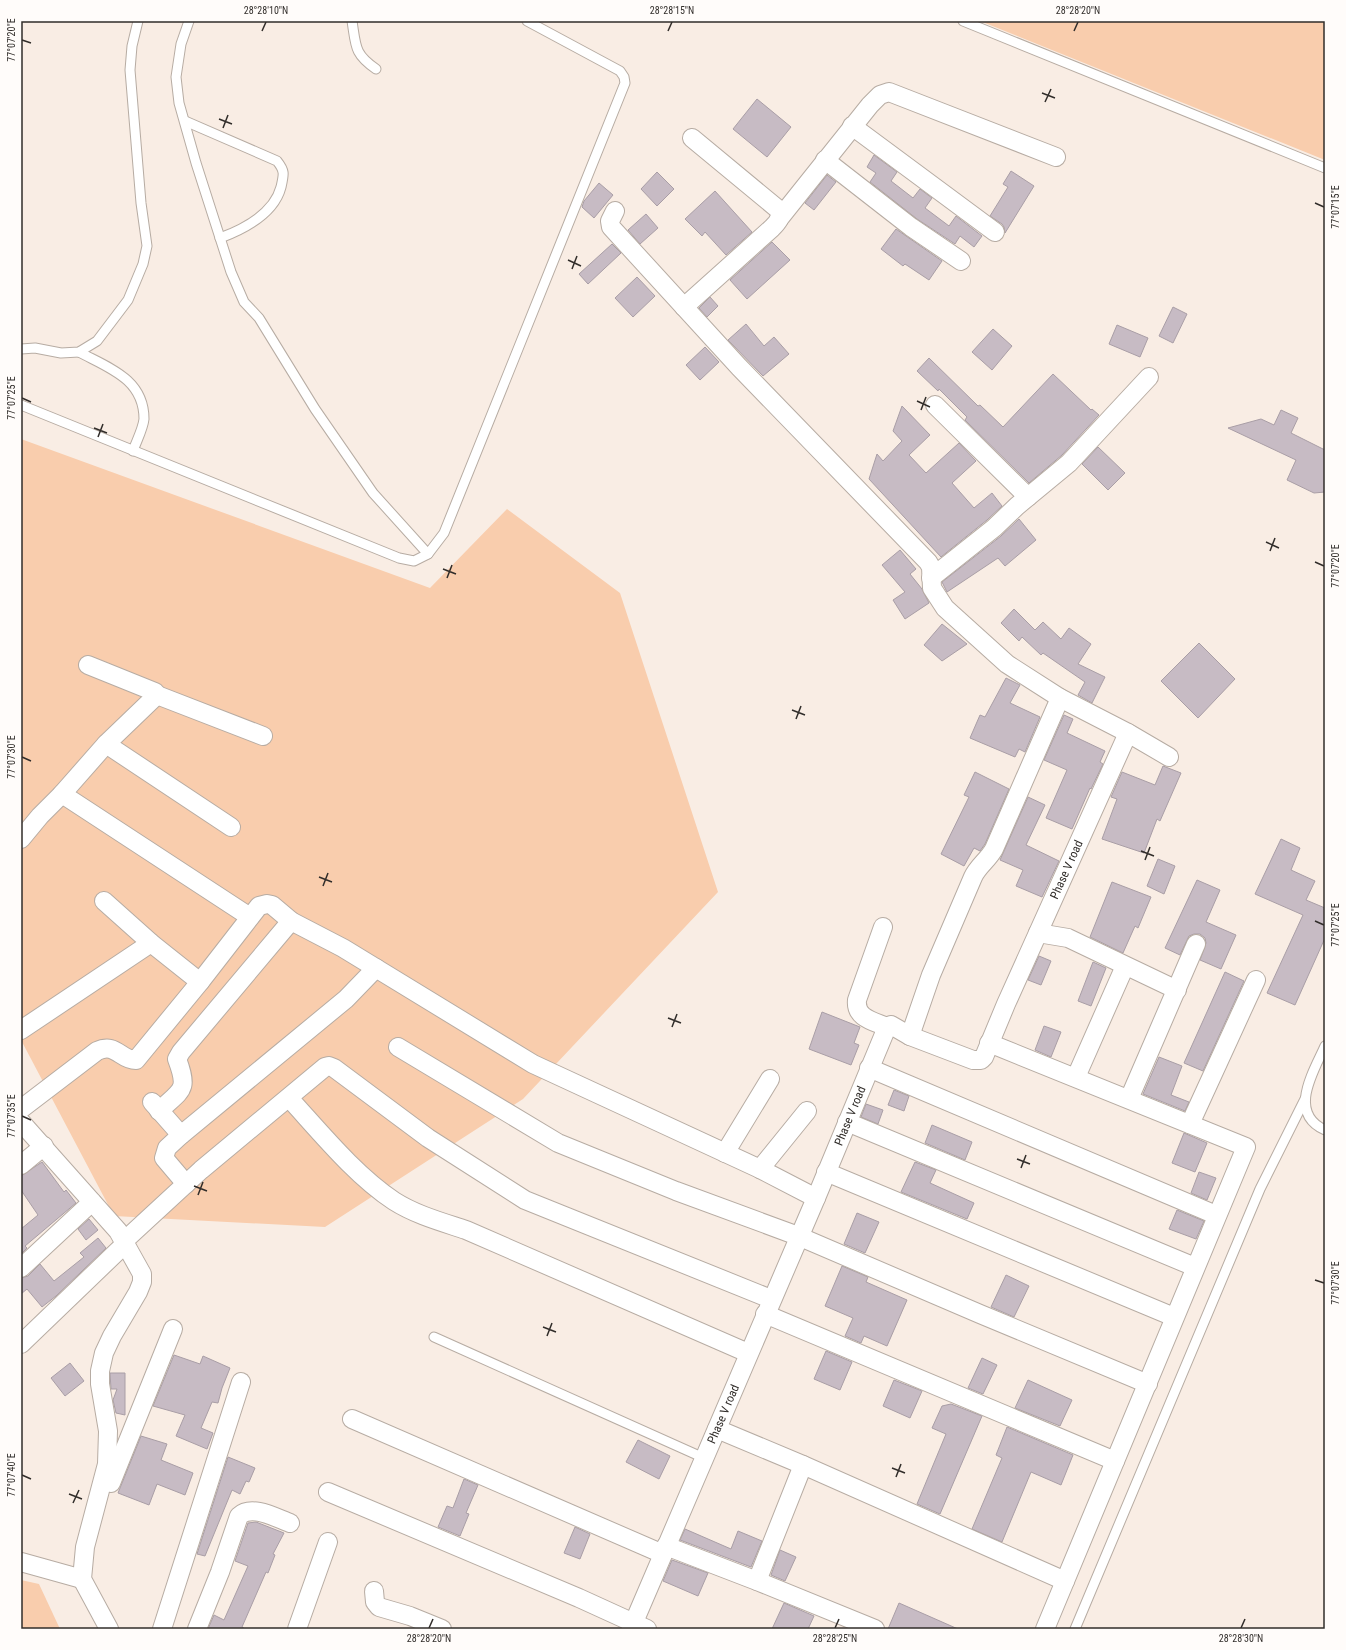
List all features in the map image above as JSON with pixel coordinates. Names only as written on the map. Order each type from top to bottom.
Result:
[{"type":"street","points":[[684,307],[772,228],[852,126],[880,95],[889,92],[1056,157]]},
{"type":"street","points":[[852,126],[995,232]]},
{"type":"street","points":[[692,138],[779,210],[779,219]]},
{"type":"street","points":[[825,160],[911,227],[961,262]]},
{"type":"street","points":[[615,211],[610,221],[612,227],[740,367],[928,562],[931,567],[931,578],[935,593],[945,608],[1007,664],[1060,698],[1128,733],[1169,757]]},
{"type":"street","points":[[931,578],[994,528],[1028,497],[1070,463],[1149,377]]},
{"type":"street","points":[[935,405],[1028,497]]},
{"type":"street","points":[[88,665],[155,692],[157,695],[263,736]]},
{"type":"street","points":[[24,830],[62,794],[106,744],[157,695]]},
{"type":"street","points":[[910,1036],[931,975],[973,877],[979,867],[985,863],[994,850],[1060,698]]},
{"type":"street","name":"Phase V road","points":[[637,1627],[665,1550],[798,1236],[816,1198],[887,1026],[891,1025],[910,1036],[974,1060],[981,1060],[984,1057],[1128,733]]},
{"type":"street","points":[[106,744],[231,827]]},
{"type":"street","points":[[62,794],[250,917]]},
{"type":"street","points":[[104,901],[151,943],[200,982]]},
{"type":"street","points":[[21,1109],[97,1051],[105,1048],[113,1049],[130,1060],[136,1060],[200,982],[259,906],[267,904],[272,905],[291,921],[343,948],[533,1064],[760,1169],[816,1198]]},
{"type":"street","points":[[181,1135],[155,1106],[182,1087],[184,1078],[177,1059],[181,1052],[291,921]]},
{"type":"street","points":[[883,927],[857,1000],[856,1007],[858,1012],[863,1016],[887,1026]]},
{"type":"street","points":[[1038,933],[1068,938],[1177,990]]},
{"type":"street","points":[[21,1030],[151,943]]},
{"type":"street","points":[[1129,1099],[1196,944]]},
{"type":"street","points":[[1076,1077],[1125,966]]},
{"type":"street","points":[[186,1184],[164,1158],[167,1148],[346,999],[376,968]]},
{"type":"street","points":[[1190,1124],[1256,980]]},
{"type":"street","points":[[989,1043],[1246,1146],[1045,1629]]},
{"type":"street","points":[[398,1047],[558,1143],[798,1236],[1148,1384]]},
{"type":"street","points":[[21,1344],[186,1184],[324,1067],[332,1067],[428,1138],[525,1200],[1115,1461]]},
{"type":"street","points":[[869,1068],[1216,1215]]},
{"type":"street","points":[[725,1154],[770,1079]]},
{"type":"street","points":[[289,1098],[359,1172],[394,1201],[422,1216],[466,1230],[748,1354]]},
{"type":"street","points":[[760,1169],[807,1111]]},
{"type":"street","points":[[21,1122],[44,1146],[118,1231],[142,1274],[142,1282],[138,1292],[109,1342],[104,1353],[100,1371],[100,1384],[108,1431],[108,1458],[106,1473],[85,1548],[82,1579],[109,1629]]},
{"type":"street","points":[[848,1122],[1195,1266]]},
{"type":"street","points":[[21,1165],[44,1146]]},
{"type":"street","points":[[826,1172],[1174,1317]]},
{"type":"street","points":[[21,1268],[92,1202]]},
{"type":"street","points":[[85,1548],[173,1329]]},
{"type":"street","points":[[162,1629],[241,1382]]},
{"type":"street","points":[[352,1419],[665,1550],[757,1581],[870,1628]]},
{"type":"street","points":[[717,1429],[803,1465],[1065,1581]]},
{"type":"street","points":[[757,1581],[803,1465]]},
{"type":"street","points":[[328,1492],[572,1595],[637,1627]]},
{"type":"street","points":[[198,1629],[220,1572],[239,1516],[243,1512],[254,1511],[290,1523]]},
{"type":"street","points":[[297,1629],[328,1542]]},
{"type":"street","points":[[21,1562],[82,1579]]},
{"type":"street","points":[[374,1591],[375,1602],[379,1607],[407,1622],[442,1629]]},
{"type":"lane","points":[[21,349],[35,348],[62,353],[79,352],[97,341],[128,300],[143,264],[147,246],[141,203],[130,70],[132,46],[138,21]]},
{"type":"lane","points":[[189,21],[181,44],[176,77],[179,103],[196,163],[231,272],[244,302],[259,318],[315,409],[373,493],[428,554]]},
{"type":"lane","points":[[352,21],[356,48],[360,56],[376,69]]},
{"type":"lane","points":[[21,405],[399,558],[414,561],[428,554],[444,533],[625,83],[624,77],[620,71],[527,21]]},
{"type":"lane","points":[[963,21],[1325,168]]},
{"type":"lane","points":[[185,121],[277,161],[283,168],[284,176],[280,192],[272,205],[256,220],[238,231],[220,238]]},
{"type":"lane","points":[[79,352],[124,376],[140,395],[144,420],[133,451]]},
{"type":"lane","points":[[1075,1629],[1260,1189],[1305,1099],[1307,1088],[1325,1046]]},
{"type":"lane","points":[[1305,1099],[1310,1120],[1325,1130]]},
{"type":"lane","points":[[434,1337],[704,1458]]},
{"type":"shaded area","points":[[980,21],[1325,21],[1325,160]]},
{"type":"shaded area","points":[[21,439],[430,588],[507,509],[620,593],[718,892],[523,1099],[325,1227],[114,1216],[21,1040]]},
{"type":"shaded area","points":[[21,1580],[39,1584],[60,1629],[21,1629]]},
{"type":"building","points":[[757,99],[791,127],[767,157],[733,129]]},
{"type":"building","points":[[874,155],[897,172],[891,181],[913,198],[920,189],[932,198],[925,208],[949,226],[956,216],[982,236],[974,247],[960,236],[955,244],[917,219],[870,182],[876,173],[867,167]]},
{"type":"building","points":[[1011,171],[1034,186],[1005,233],[1002,224],[990,216],[1008,187],[1003,184]]},
{"type":"building","points":[[657,172],[674,189],[657,206],[641,189]]},
{"type":"building","points":[[827,175],[836,182],[814,210],[805,203]]},
{"type":"building","points":[[599,183],[613,195],[594,218],[582,207],[584,201]]},
{"type":"building","points":[[715,191],[752,232],[726,255],[705,232],[702,236],[685,219]]},
{"type":"building","points":[[646,214],[658,228],[640,244],[628,230]]},
{"type":"building","points":[[896,229],[942,261],[929,280],[905,264],[903,266],[881,249]]},
{"type":"building","points":[[772,242],[790,260],[747,299],[730,280]]},
{"type":"building","points":[[612,244],[621,253],[588,284],[579,274]]},
{"type":"building","points":[[637,277],[655,296],[633,317],[615,298]]},
{"type":"building","points":[[710,297],[718,306],[707,317],[699,308]]},
{"type":"building","points":[[1173,307],[1187,314],[1173,343],[1159,336]]},
{"type":"building","points":[[746,324],[764,346],[774,337],[789,354],[763,376],[728,340]]},
{"type":"building","points":[[1117,325],[1148,338],[1140,357],[1109,344]]},
{"type":"building","points":[[993,329],[1012,346],[992,370],[972,352]]},
{"type":"building","points":[[705,347],[719,362],[700,380],[686,365]]},
{"type":"building","points":[[929,358],[978,406],[980,405],[1003,427],[1053,374],[1091,410],[1092,409],[1099,415],[1062,455],[1029,483],[965,420],[967,417],[939,389],[938,391],[917,371]]},
{"type":"building","points":[[902,406],[930,435],[909,455],[926,473],[959,443],[976,461],[952,483],[974,508],[992,493],[1002,506],[941,557],[869,479],[877,454],[883,461],[902,441],[893,431]]},
{"type":"building","points":[[1281,410],[1298,418],[1291,433],[1325,450],[1325,492],[1314,493],[1287,480],[1296,460],[1228,428],[1261,419],[1274,425]]},
{"type":"building","points":[[1098,447],[1125,473],[1108,490],[1082,464]]},
{"type":"building","points":[[1019,519],[1036,540],[1005,566],[998,558],[947,592],[942,582],[1001,536]]},
{"type":"building","points":[[900,550],[916,569],[910,574],[922,589],[929,603],[905,619],[893,600],[905,592],[882,565]]},
{"type":"building","points":[[1014,609],[1035,630],[1043,622],[1061,639],[1069,628],[1091,644],[1078,664],[1105,677],[1092,703],[1078,695],[1085,682],[1043,653],[1041,655],[1022,637],[1019,641],[1001,623]]},
{"type":"building","points":[[942,624],[967,644],[942,661],[924,645]]},
{"type":"building","points":[[1199,643],[1235,679],[1198,718],[1161,681]]},
{"type":"building","points":[[1006,678],[1020,685],[1010,703],[1040,717],[1025,752],[1019,749],[1015,757],[970,738],[980,715],[985,717]]},
{"type":"building","points":[[1064,715],[1073,719],[1067,733],[1105,751],[1100,762],[1103,764],[1091,789],[1090,788],[1072,829],[1046,818],[1067,770],[1044,760]]},
{"type":"building","points":[[1163,766],[1181,773],[1160,821],[1157,819],[1144,853],[1102,839],[1117,799],[1111,797],[1122,772],[1155,785]]},
{"type":"building","points":[[975,772],[1009,789],[985,844],[980,851],[974,848],[964,866],[941,854],[969,797],[964,795]]},
{"type":"building","points":[[1028,797],[1045,805],[1026,845],[1059,861],[1042,897],[1016,886],[1023,870],[1000,860]]},
{"type":"building","points":[[1281,839],[1300,848],[1291,870],[1315,881],[1306,900],[1325,908],[1325,938],[1295,1005],[1267,993],[1303,915],[1255,894]]},
{"type":"building","points":[[1158,859],[1175,866],[1164,894],[1147,886]]},
{"type":"building","points":[[1197,880],[1220,890],[1206,922],[1236,935],[1221,969],[1200,960],[1206,943],[1205,938],[1200,934],[1189,936],[1180,955],[1165,948]]},
{"type":"building","points":[[1112,882],[1151,897],[1138,928],[1135,926],[1123,953],[1090,937]]},
{"type":"building","points":[[1039,956],[1051,961],[1041,985],[1028,980]]},
{"type":"building","points":[[1093,962],[1106,968],[1091,1006],[1078,1001]]},
{"type":"building","points":[[1225,972],[1244,981],[1203,1071],[1184,1063]]},
{"type":"building","points":[[822,1012],[860,1027],[854,1043],[859,1045],[851,1065],[809,1049]]},
{"type":"building","points":[[1044,1026],[1061,1032],[1051,1057],[1035,1050]]},
{"type":"building","points":[[1159,1057],[1182,1066],[1171,1095],[1189,1102],[1185,1111],[1143,1094]]},
{"type":"building","points":[[894,1090],[909,1096],[904,1111],[888,1105]]},
{"type":"building","points":[[866,1104],[883,1110],[878,1124],[861,1117]]},
{"type":"building","points":[[932,1125],[972,1142],[965,1160],[925,1143]]},
{"type":"building","points":[[1184,1133],[1207,1143],[1195,1172],[1172,1163]]},
{"type":"building","points":[[42,1162],[64,1192],[66,1190],[76,1203],[25,1246],[27,1248],[21,1254],[21,1229],[38,1215],[21,1190],[21,1176]]},
{"type":"building","points":[[915,1162],[936,1170],[930,1183],[974,1203],[967,1219],[901,1192]]},
{"type":"building","points":[[1199,1172],[1216,1178],[1207,1200],[1191,1193]]},
{"type":"building","points":[[1177,1210],[1204,1221],[1196,1239],[1169,1229]]},
{"type":"building","points":[[857,1213],[879,1222],[865,1253],[844,1244]]},
{"type":"building","points":[[89,1219],[98,1230],[86,1240],[78,1229]]},
{"type":"building","points":[[98,1238],[106,1248],[56,1296],[42,1307],[27,1289],[21,1294],[21,1278],[28,1276],[40,1264],[54,1281],[84,1257],[80,1253]]},
{"type":"building","points":[[842,1266],[868,1277],[866,1282],[907,1300],[887,1346],[864,1336],[861,1343],[845,1336],[853,1318],[825,1306]]},
{"type":"building","points":[[1006,1275],[1029,1286],[1014,1317],[991,1307]]},
{"type":"building","points":[[826,1351],[852,1362],[840,1390],[814,1379]]},
{"type":"building","points":[[174,1355],[200,1364],[203,1356],[230,1368],[218,1403],[212,1402],[201,1428],[213,1433],[207,1449],[176,1436],[185,1415],[153,1406]]},
{"type":"building","points":[[982,1358],[997,1365],[983,1394],[968,1388]]},
{"type":"building","points":[[70,1363],[84,1381],[65,1396],[51,1378]]},
{"type":"building","points":[[110,1373],[125,1373],[125,1415],[116,1413],[113,1400],[117,1389],[111,1389]]},
{"type":"building","points":[[894,1380],[922,1391],[910,1418],[883,1406]]},
{"type":"building","points":[[1028,1380],[1072,1400],[1060,1426],[1015,1408]]},
{"type":"building","points":[[951,1404],[982,1416],[940,1514],[917,1504],[946,1434],[932,1428],[942,1406]]},
{"type":"building","points":[[1007,1427],[1073,1455],[1061,1485],[1031,1472],[1002,1542],[972,1529],[1002,1458],[996,1455]]},
{"type":"building","points":[[141,1436],[167,1444],[161,1460],[193,1473],[185,1495],[157,1484],[149,1505],[118,1493]]},
{"type":"building","points":[[638,1440],[670,1456],[659,1479],[626,1462]]},
{"type":"building","points":[[228,1457],[255,1468],[249,1482],[246,1481],[240,1494],[232,1490],[205,1556],[197,1554]]},
{"type":"building","points":[[464,1479],[478,1485],[466,1513],[469,1514],[460,1536],[438,1527],[447,1506],[453,1508]]},
{"type":"building","points":[[256,1522],[284,1533],[273,1554],[275,1555],[268,1573],[266,1572],[242,1627],[245,1629],[208,1629],[214,1615],[224,1620],[248,1566],[235,1561],[248,1523]]},
{"type":"building","points":[[575,1527],[590,1534],[580,1559],[564,1553]]},
{"type":"building","points":[[685,1529],[731,1549],[738,1531],[762,1541],[751,1567],[680,1540]]},
{"type":"building","points":[[780,1550],[796,1557],[785,1581],[771,1575]]},
{"type":"building","points":[[672,1560],[708,1573],[698,1596],[663,1581]]},
{"type":"building","points":[[784,1603],[814,1616],[808,1629],[772,1629]]},
{"type":"building","points":[[899,1603],[958,1629],[888,1629]]}]
